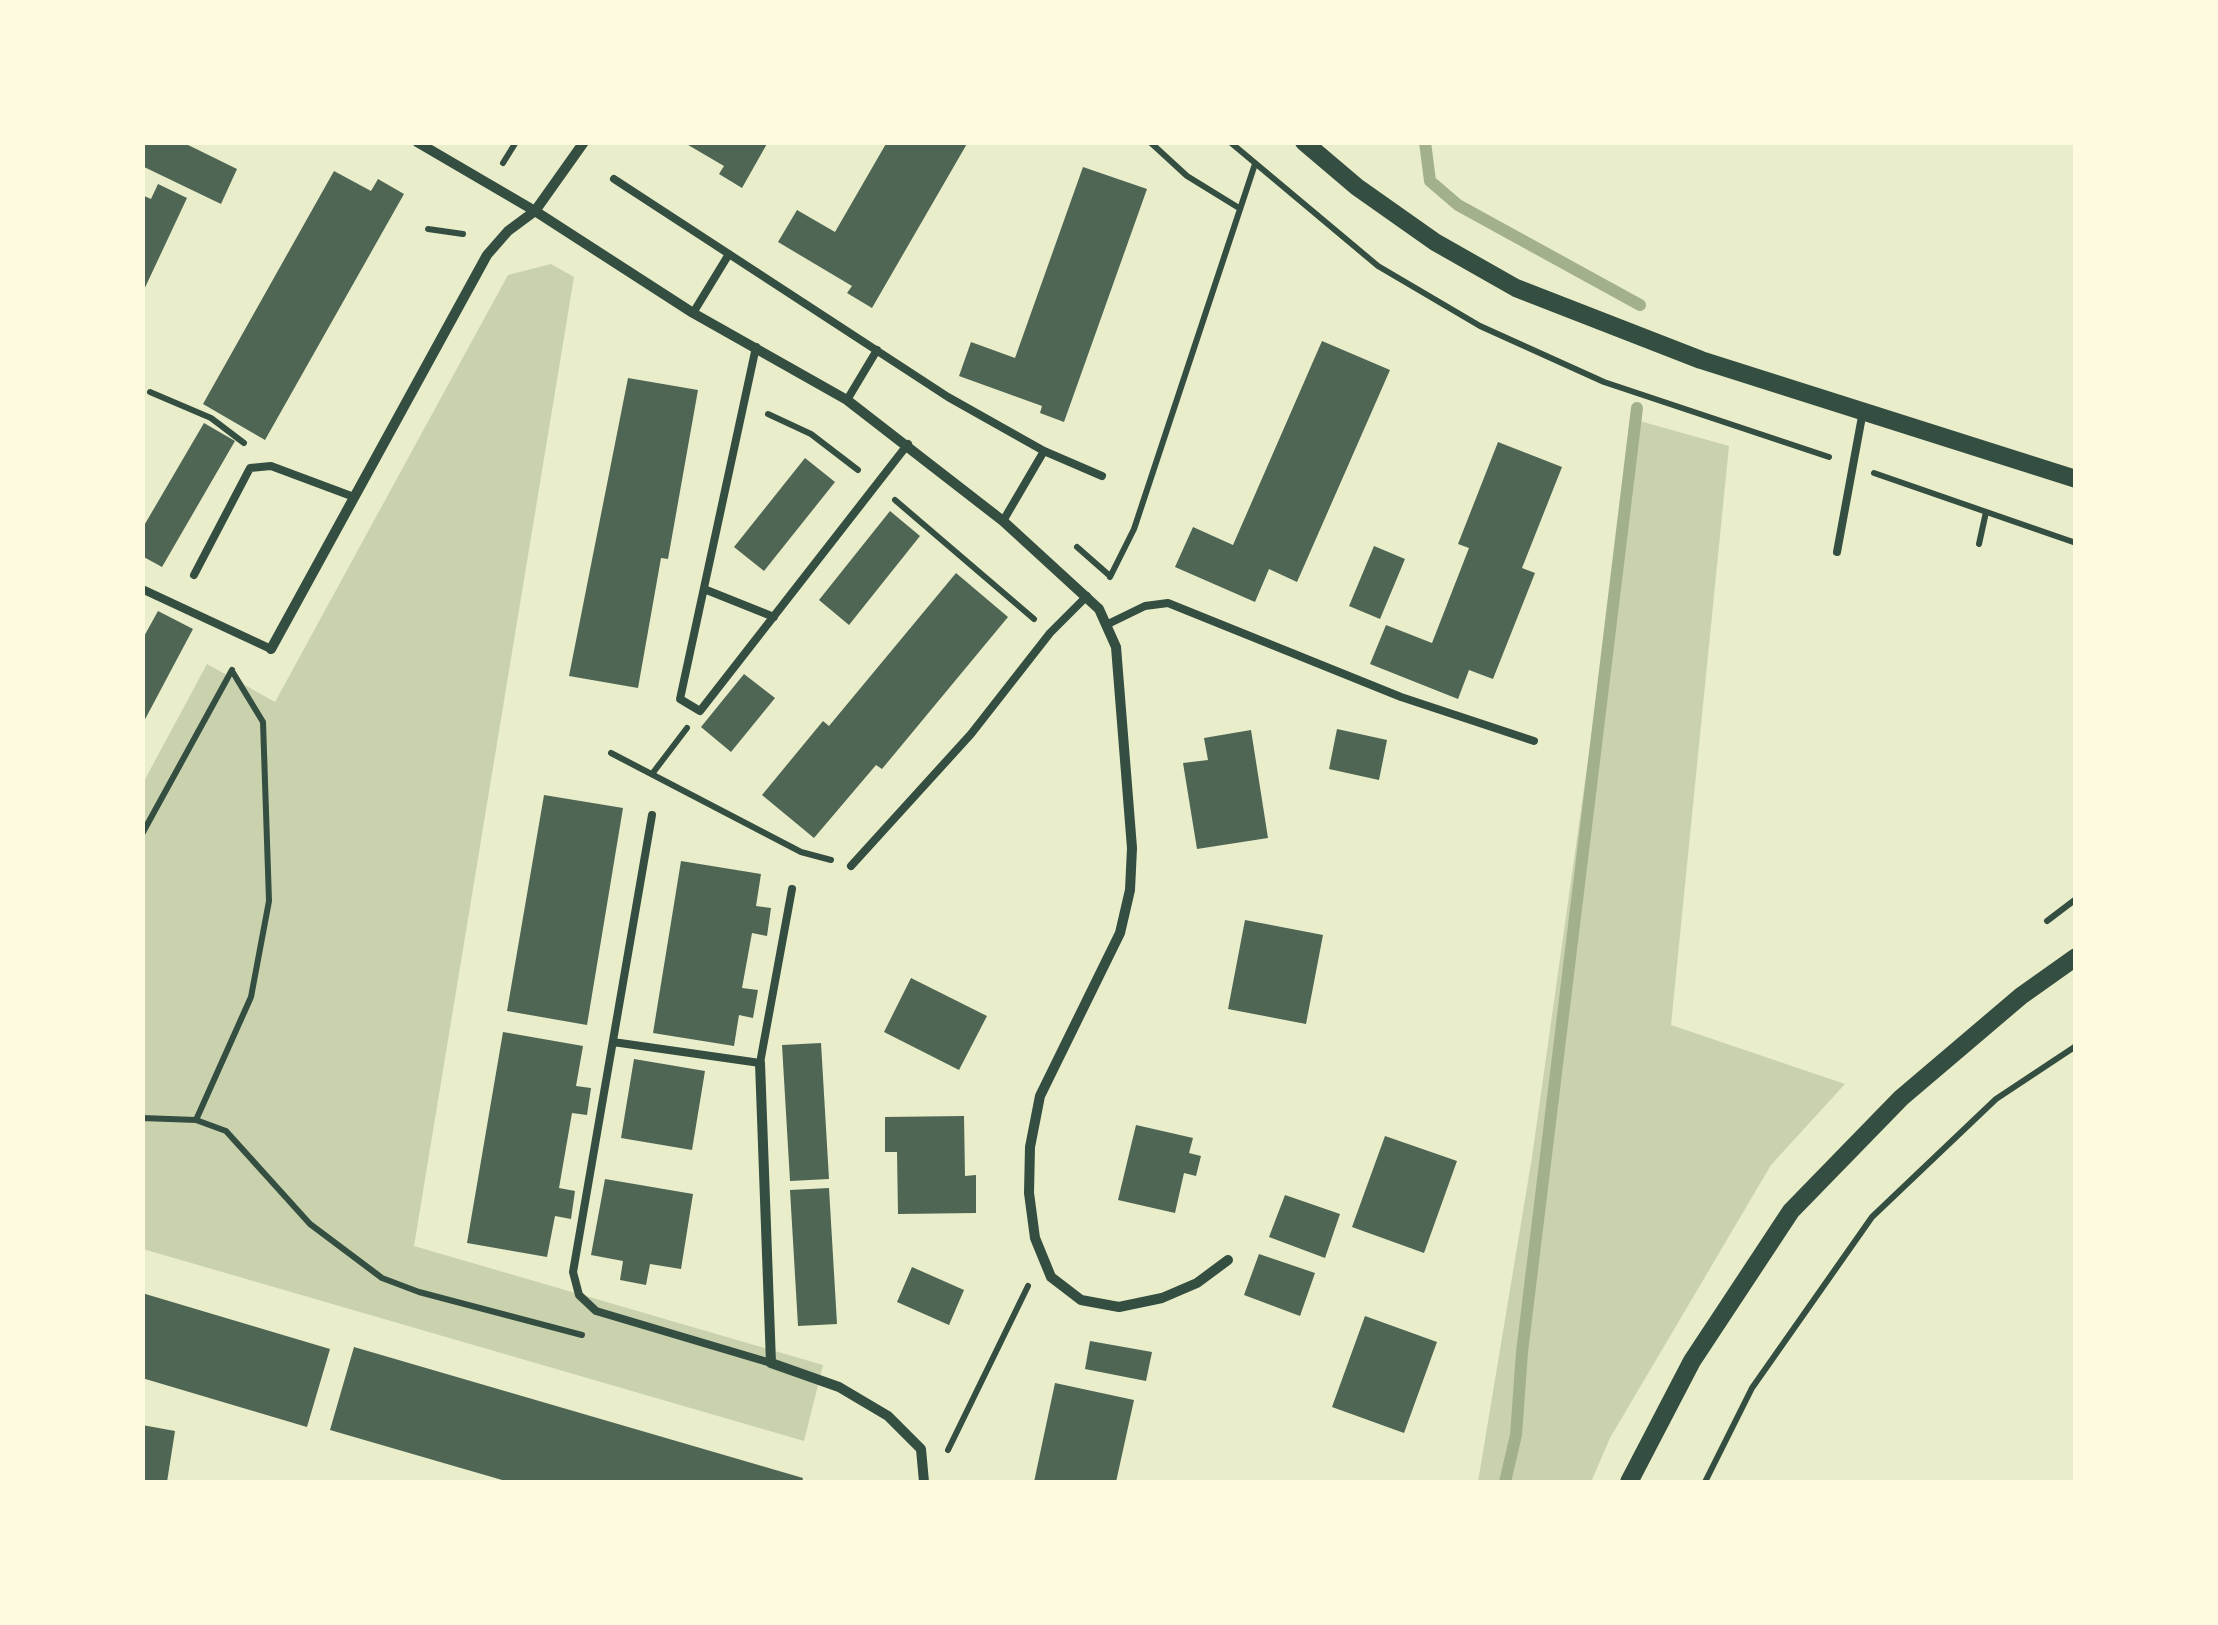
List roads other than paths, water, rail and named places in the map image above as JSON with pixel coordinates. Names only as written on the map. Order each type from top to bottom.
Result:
[{"type":"street","points":[[417,142],[535,211],[693,313],[847,400],[1003,520],[1087,596],[1108,624],[1116,647],[1128,784],[1130,890],[1120,933],[1040,1096],[1030,1147],[1029,1193],[1035,1238],[1051,1276],[1081,1300],[1118,1307],[1162,1298],[1197,1283],[1228,1260]]},
{"type":"street","points":[[271,649],[487,255],[508,231],[535,211],[584,142]]},
{"type":"street","points":[[1304,142],[1357,187],[1435,242],[1516,288],[1701,360],[2076,479]]},
{"type":"street","points":[[1629,1482],[1692,1361],[1791,1211],[1901,1098],[2021,996],[2076,956]]},
{"type":"street","points":[[760,1064],[771,1363],[839,1387],[888,1416],[921,1449],[924,1482]]},
{"type":"lane","points":[[439,156],[447,142]]},
{"type":"lane","points":[[614,179],[877,350],[1044,451],[1102,476]]},
{"type":"lane","points":[[693,313],[728,254]]},
{"type":"lane","points":[[756,348],[680,699],[700,711],[908,444]]},
{"type":"lane","points":[[847,400],[877,350]]},
{"type":"lane","points":[[1837,552],[1862,412]]},
{"type":"lane","points":[[1003,520],[1044,451]]},
{"type":"lane","points":[[194,575],[250,468],[272,466],[354,498]]},
{"type":"lane","points":[[142,589],[271,649]]},
{"type":"lane","points":[[704,589],[774,617]]},
{"type":"lane","points":[[851,866],[971,734],[1050,633],[1087,596]]},
{"type":"lane","points":[[1108,624],[1146,606],[1168,603],[1401,697],[1534,741]]},
{"type":"lane","points":[[652,815],[574,1272],[580,1295],[596,1311],[771,1363]]},
{"type":"lane","points":[[613,1042],[760,1064],[792,890]]},
{"type":"waterway","points":[[1425,142],[1430,181],[1458,205],[1640,305]]},
{"type":"waterway","points":[[1505,1482],[1516,1435],[1522,1352],[1637,408]]}]
